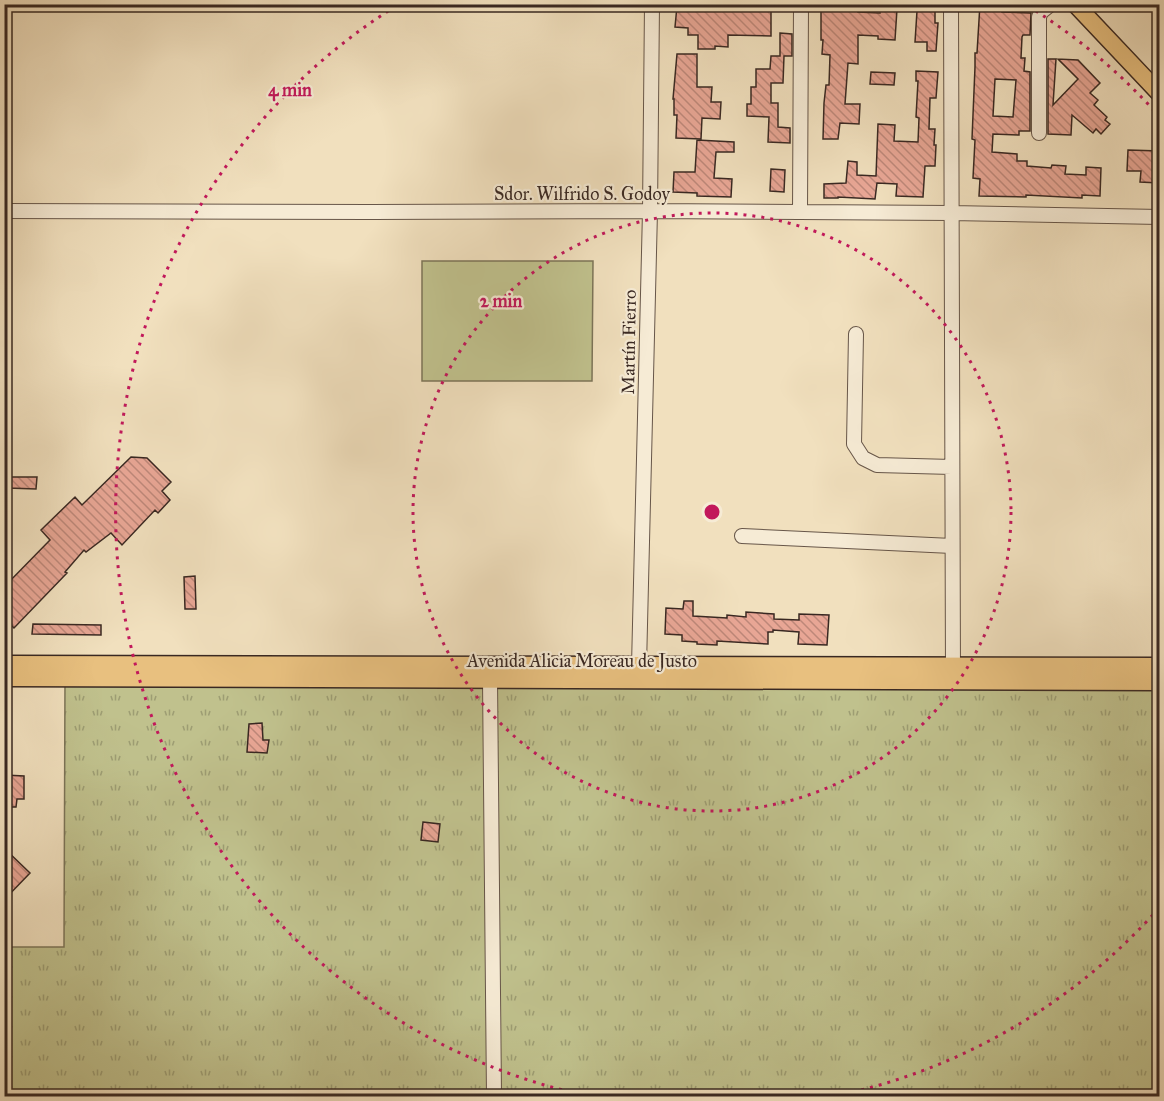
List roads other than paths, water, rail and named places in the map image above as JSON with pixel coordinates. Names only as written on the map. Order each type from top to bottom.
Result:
[{"type":"main road","points":[[1075,4],[1160,94]]},
{"type":"main road","name":"Avenida Alicia Moreau de Justo","points":[[4,664],[640,673],[953,674],[1160,682]]},
{"type":"main road","name":"Avenida Alicia Moreau de Justo","points":[[953,674],[1160,666]]},
{"type":"main road","name":"Avenida Alicia Moreau de Justo","points":[[4,678],[490,680],[640,673]]},
{"type":"street","name":"Martín Fierro","points":[[640,673],[652,4]]},
{"type":"street","points":[[800,212],[801,4]]},
{"type":"street","points":[[951,4],[953,674]]},
{"type":"street","points":[[1039,133],[1039,17],[1041,12],[1051,4]]},
{"type":"street","name":"Sdor. Wilfrido S. Godoy","points":[[4,211],[650,211],[1160,217]]},
{"type":"street","points":[[856,334],[854,444],[863,458],[877,465],[952,466]]},
{"type":"street","points":[[742,536],[952,546]]},
{"type":"street","points":[[490,680],[494,1096]]}]
